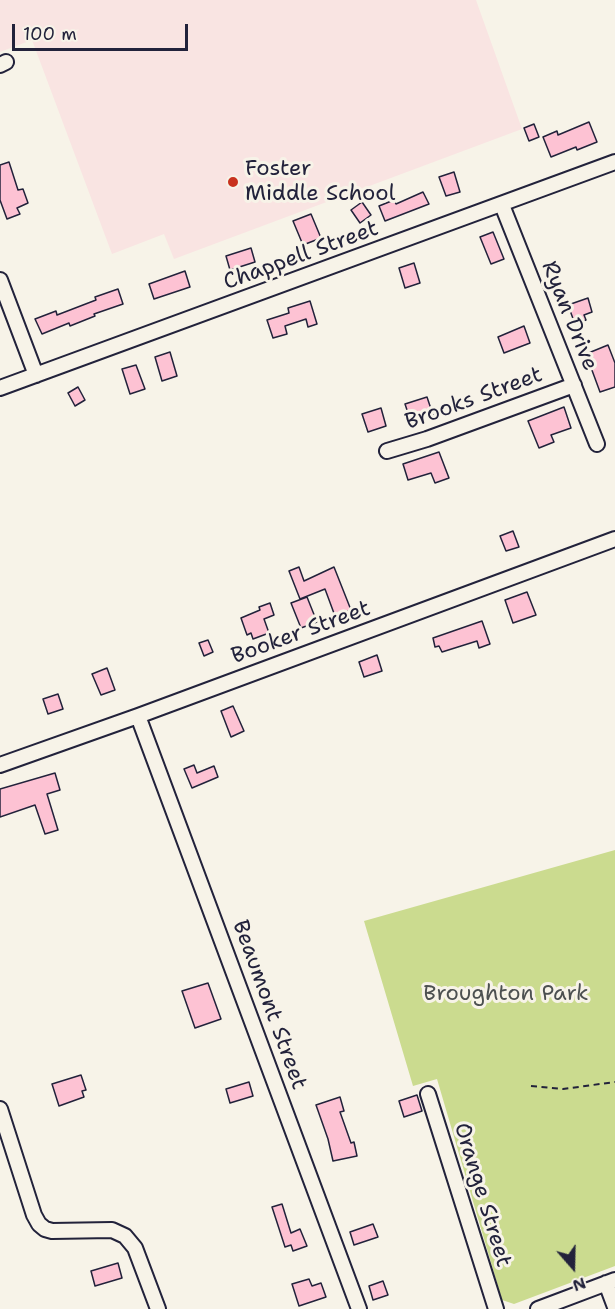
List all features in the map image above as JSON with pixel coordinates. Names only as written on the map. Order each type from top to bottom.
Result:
[{"type":"street","name":"Chappell Street","points":[[0,388],[615,162]]},
{"type":"street","name":"Ryan Drive","points":[[502,205],[597,444]]},
{"type":"street","points":[[0,280],[36,375]]},
{"type":"street","name":"Brooks Street","points":[[387,451],[427,439],[574,385]]},
{"type":"street","name":"Booker Street","points":[[0,765],[615,539]]},
{"type":"street","name":"Beaumont Street","points":[[138,716],[359,1309]]},
{"type":"street","name":"Orange Street","points":[[428,1094],[496,1309]]},
{"type":"street","points":[[0,1109],[34,1215],[39,1224],[52,1231],[112,1230],[125,1236],[135,1248],[158,1309]]},
{"type":"street","points":[[538,1309],[611,1281],[615,1307]]},
{"type":"path","points":[[531,1086],[563,1089],[615,1082]]},
{"type":"shaded area","name":"Foster Middle School","points":[[0,0],[476,0],[522,129],[174,259],[164,234],[112,254],[32,40],[0,52]]},
{"type":"green space","name":"Broughton Park","points":[[615,850],[615,1266],[514,1304],[502,1300],[437,1079],[413,1086],[364,921]]},
{"type":"building","points":[[589,122],[597,142],[551,157],[543,137],[557,131],[558,135]]},
{"type":"building","points":[[534,124],[539,137],[529,141],[524,128]]},
{"type":"building","points":[[9,162],[18,190],[23,189],[28,203],[17,208],[20,214],[7,219],[0,200],[0,165]]},
{"type":"building","points":[[454,172],[460,192],[446,196],[439,177]]},
{"type":"building","points":[[423,192],[429,204],[385,221],[379,206],[394,200],[396,204]]},
{"type":"building","points":[[362,202],[371,215],[360,223],[351,210]]},
{"type":"building","points":[[311,214],[321,238],[303,245],[293,221]]},
{"type":"building","points":[[493,232],[504,259],[491,264],[480,237]]},
{"type":"building","points":[[251,248],[255,262],[230,270],[226,256]]},
{"type":"building","points":[[414,263],[420,283],[405,288],[399,268]]},
{"type":"building","points":[[185,271],[190,287],[154,299],[149,284]]},
{"type":"building","points":[[118,289],[123,304],[94,314],[95,316],[70,326],[69,323],[42,334],[35,319],[56,311],[57,315]]},
{"type":"building","points":[[588,298],[592,312],[584,315],[586,320],[575,324],[568,305]]},
{"type":"building","points":[[310,301],[317,324],[308,327],[306,319],[285,326],[287,334],[273,338],[267,320],[289,313],[288,308]]},
{"type":"building","points":[[524,326],[530,343],[504,353],[498,337]]},
{"type":"building","points":[[608,345],[615,363],[615,387],[600,392],[586,354]]},
{"type":"building","points":[[170,352],[177,376],[162,381],[155,357]]},
{"type":"building","points":[[136,365],[145,389],[130,394],[122,369]]},
{"type":"building","points":[[78,387],[85,400],[75,406],[68,393]]},
{"type":"building","points":[[427,397],[433,415],[417,420],[416,417],[410,419],[405,404]]},
{"type":"building","points":[[564,407],[571,428],[551,435],[554,442],[539,448],[528,421]]},
{"type":"building","points":[[381,408],[386,426],[368,432],[362,414]]},
{"type":"building","points":[[439,452],[449,478],[435,483],[431,473],[408,480],[403,464]]},
{"type":"building","points":[[513,531],[519,547],[506,551],[500,536]]},
{"type":"building","points":[[299,567],[304,581],[334,567],[351,610],[335,616],[325,589],[300,599],[289,571]]},
{"type":"building","points":[[527,592],[536,615],[513,623],[505,600]]},
{"type":"building","points":[[307,597],[317,622],[301,628],[291,603]]},
{"type":"building","points":[[270,603],[274,615],[264,619],[269,633],[253,639],[251,633],[247,635],[241,618]]},
{"type":"building","points":[[482,621],[490,644],[479,648],[477,641],[442,652],[439,646],[435,647],[433,638]]},
{"type":"building","points":[[208,640],[213,652],[204,656],[199,643]]},
{"type":"building","points":[[377,655],[382,671],[364,677],[359,662]]},
{"type":"building","points":[[107,668],[115,690],[101,695],[92,674]]},
{"type":"building","points":[[58,694],[63,709],[48,714],[43,699]]},
{"type":"building","points":[[233,706],[244,731],[231,737],[221,711]]},
{"type":"building","points":[[194,765],[197,773],[214,766],[218,777],[192,788],[184,769]]},
{"type":"building","points":[[55,773],[60,790],[47,794],[58,830],[45,834],[35,805],[0,817],[0,789]]},
{"type":"building","points":[[208,983],[221,1019],[195,1028],[182,991]]},
{"type":"building","points":[[81,1075],[86,1090],[82,1091],[84,1097],[59,1106],[52,1084]]},
{"type":"building","points":[[249,1082],[253,1096],[230,1103],[226,1089]]},
{"type":"building","points":[[417,1095],[422,1111],[404,1117],[399,1101]]},
{"type":"building","points":[[340,1097],[344,1111],[340,1112],[351,1143],[354,1142],[357,1156],[333,1161],[316,1105]]},
{"type":"building","points":[[282,1204],[291,1233],[300,1229],[307,1246],[293,1251],[291,1245],[285,1247],[272,1207]]},
{"type":"building","points":[[373,1224],[378,1237],[354,1245],[350,1232]]},
{"type":"building","points":[[118,1263],[122,1278],[95,1286],[91,1271]]},
{"type":"building","points":[[309,1279],[312,1286],[321,1283],[326,1297],[299,1306],[292,1284]]},
{"type":"building","points":[[383,1281],[388,1295],[373,1300],[369,1286]]},
{"type":"place","name":"Foster Middle School","points":[[233,182]]}]
